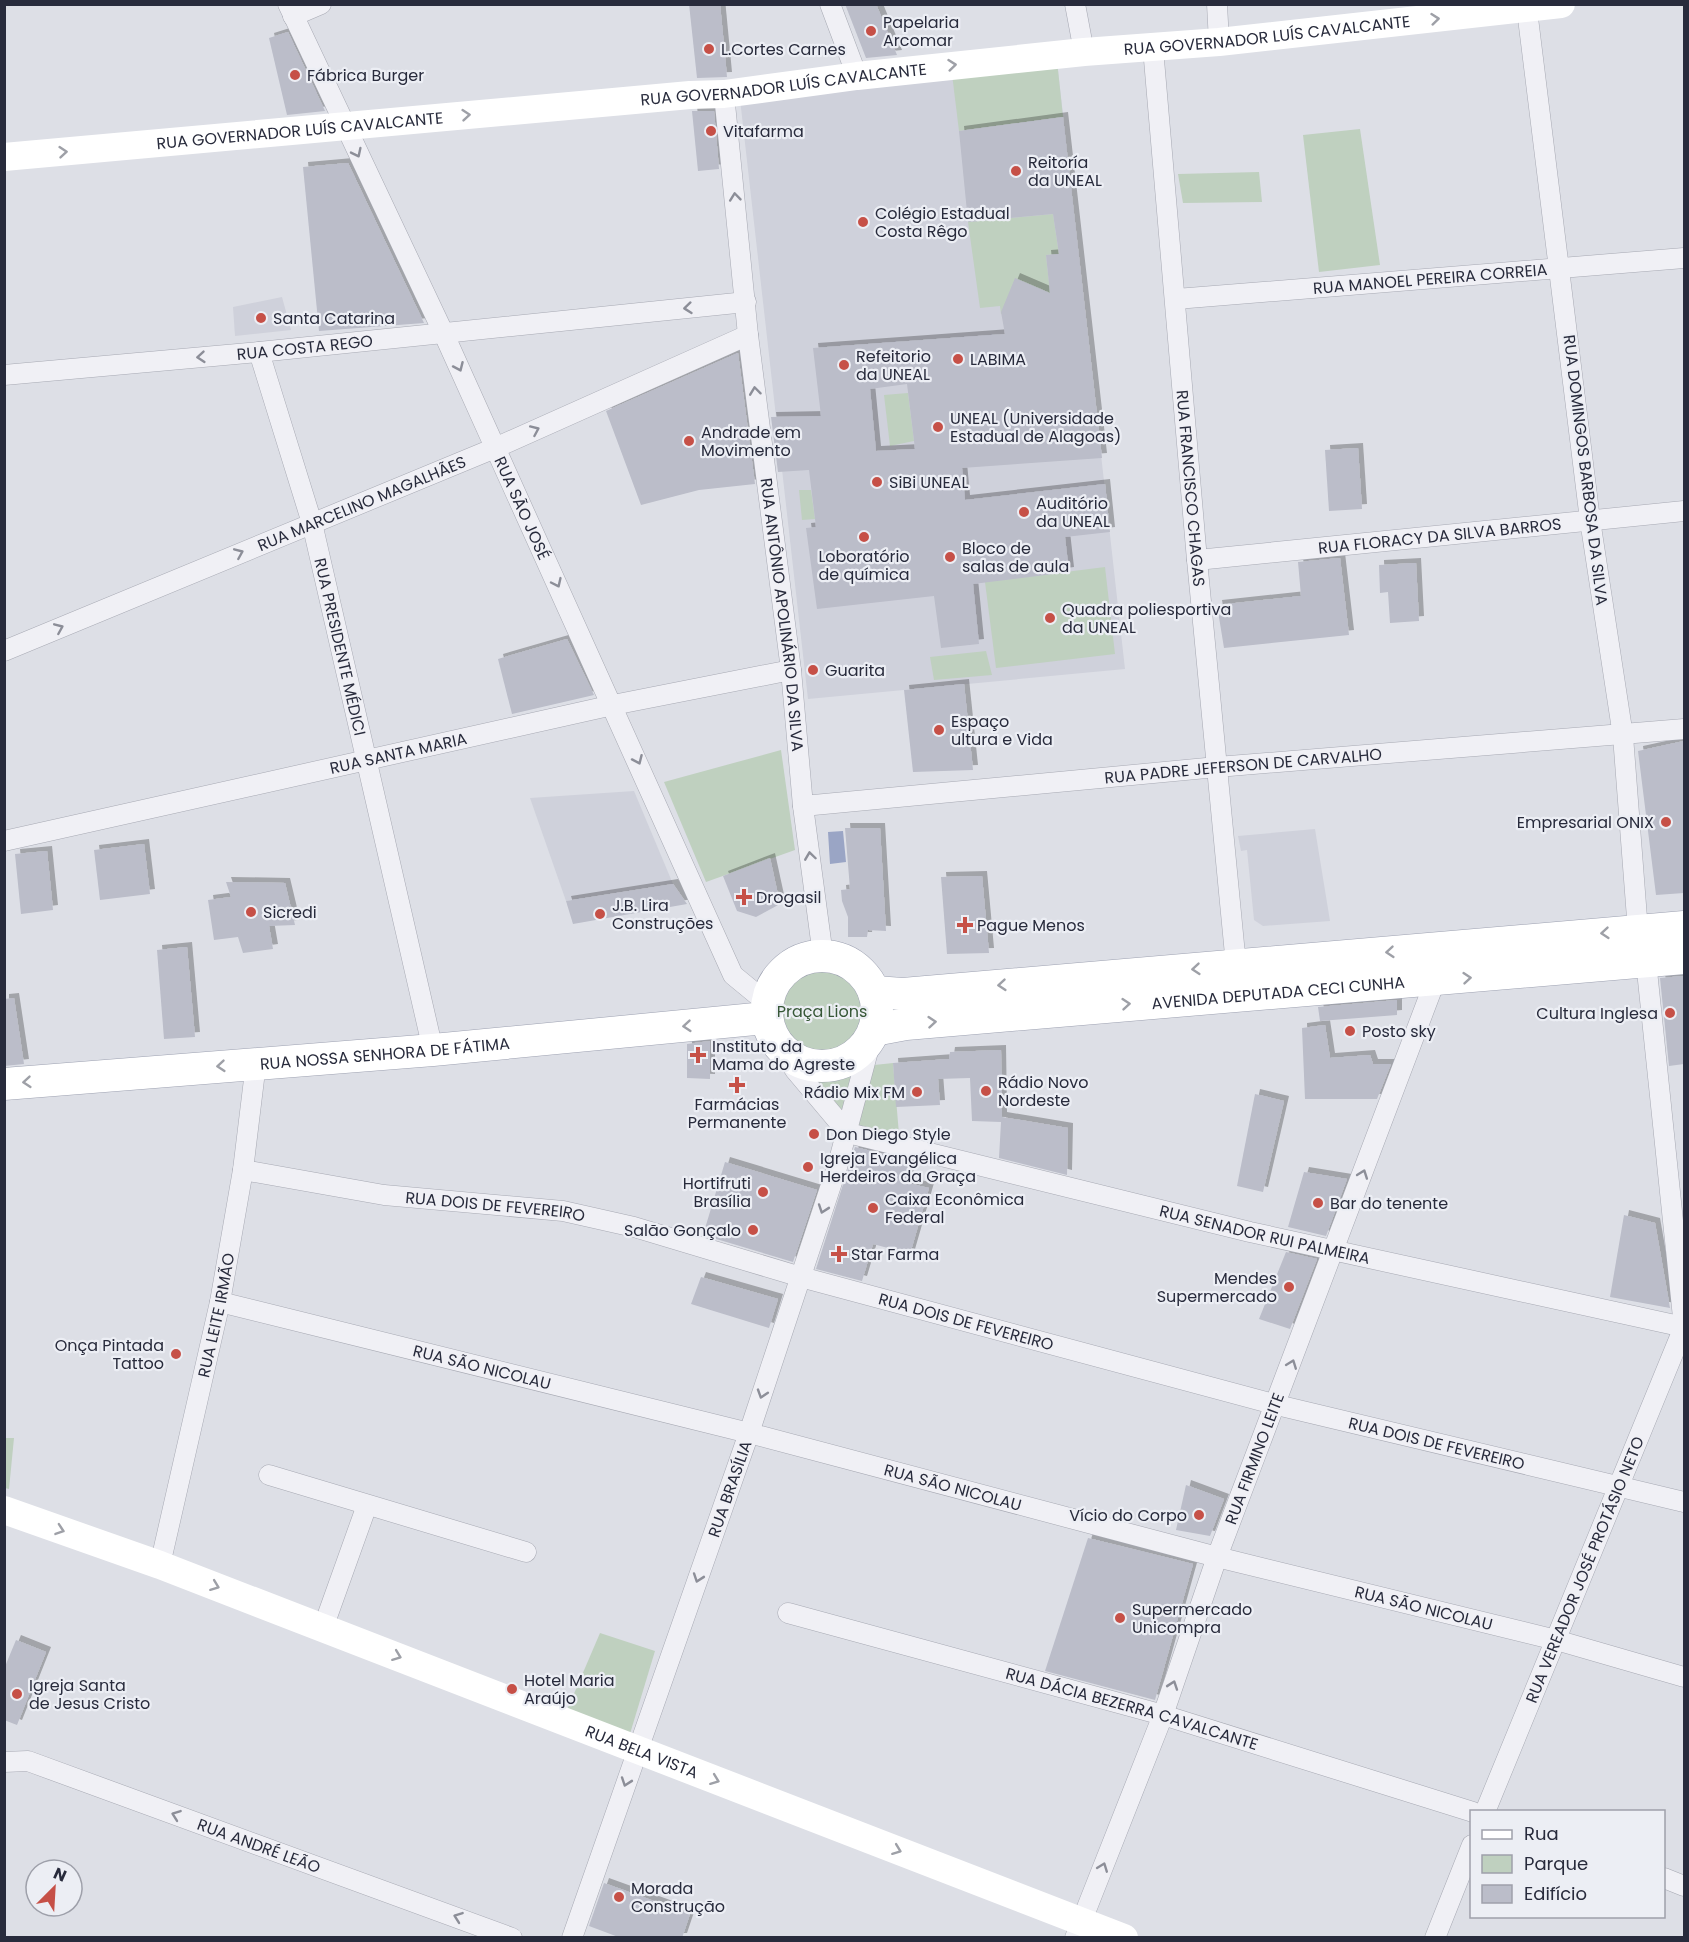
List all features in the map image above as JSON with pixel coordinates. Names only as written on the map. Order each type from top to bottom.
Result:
[{"type":"main road","name":"AVENIDA DEPUTADA CECI CUNHA","points":[[874,992],[903,994],[1684,927]]},
{"type":"main road","points":[[823,956],[844,961],[862,973],[874,992],[877,1018],[873,1033],[858,1053],[839,1064],[817,1066],[796,1060],[779,1046],[770,1031],[766,1010],[780,974],[792,964],[823,956]]},
{"type":"main road","name":"AVENIDA DEPUTADA CECI CUNHA","points":[[873,1033],[906,1024],[1233,995],[1435,981],[1684,958]]},
{"type":"main road","name":"RUA NOSSA SENHORA DE FÁTIMA","points":[[4,1084],[433,1050],[729,1022],[766,1010]]},
{"type":"street","points":[[291,10],[321,4]]},
{"type":"street","points":[[830,4],[857,75]]},
{"type":"street","points":[[1075,4],[1084,52]]},
{"type":"street","points":[[1216,4],[1220,42]]},
{"type":"street","name":"RUA GOVERNADOR LUÍS CAVALCANTE","points":[[4,157],[690,94],[724,94],[857,75],[1084,52],[1220,42],[1527,10],[1561,4]]},
{"type":"street","name":"RUA SÃO JOSÉ","points":[[291,10],[443,332],[734,975],[766,1010]]},
{"type":"street","name":"RUA DOMINGOS BARBOSA DA SILVA","points":[[1527,10],[1561,270],[1590,520],[1623,736],[1638,931],[1646,962]]},
{"type":"street","name":"RUA FRANCISCO CHAGAS","points":[[1153,48],[1197,560],[1236,965]]},
{"type":"street","name":"RUA ANTÔNIO APOLINÁRIO DA SILVA","points":[[724,94],[748,335],[790,670],[803,806],[823,956]]},
{"type":"street","name":"RUA MANOEL PEREIRA CORREIA","points":[[1176,299],[1561,270],[1684,258]]},
{"type":"street","name":"RUA COSTA REGO","points":[[4,375],[259,352],[746,302]]},
{"type":"street","name":"RUA MARCELINO MAGALHÃES","points":[[4,651],[495,448],[748,335]]},
{"type":"street","name":"RUA PRESIDENTE MÉDICI","points":[[259,352],[312,523],[365,762],[433,1050]]},
{"type":"street","name":"RUA FLORACY DA SILVA BARROS","points":[[1197,560],[1684,511]]},
{"type":"street","name":"RUA SANTA MARIA","points":[[4,841],[613,705],[790,670]]},
{"type":"street","name":"RUA PADRE JEFERSON DE CARVALHO","points":[[803,806],[1217,767],[1623,736],[1684,729]]},
{"type":"street","points":[[1423,949],[1435,981]]},
{"type":"street","points":[[1646,962],[1676,1161],[1684,1327]]},
{"type":"street","points":[[729,1022],[747,1004],[734,975]]},
{"type":"street","name":"RUA FIRMINO LEITE","points":[[1078,1929],[1163,1715],[1217,1557],[1277,1405],[1435,981]]},
{"type":"street","name":"RUA BRASÍLIA","points":[[572,1938],[749,1433],[801,1277],[848,1133],[873,1033]]},
{"type":"street","points":[[779,1046],[795,1070],[848,1133]]},
{"type":"street","name":"RUA LEITE IRMÃO","points":[[160,1565],[220,1302],[243,1170],[256,1063]]},
{"type":"street","name":"RUA SENADOR RUI PALMEIRA","points":[[848,1133],[1250,1232],[1684,1327]]},
{"type":"street","name":"RUA DOIS DE FEVEREIRO","points":[[243,1170],[384,1195],[563,1211],[634,1227],[801,1277],[1277,1405],[1684,1502]]},
{"type":"street","name":"RUA SÃO NICOLAU","points":[[220,1302],[749,1433],[1217,1557],[1556,1640],[1684,1677]]},
{"type":"street","name":"RUA VEREADOR JOSÉ PROTÁSIO NETO","points":[[1486,1810],[1684,1327]]},
{"type":"street","points":[[270,1475],[526,1552]]},
{"type":"street","points":[[323,1628],[367,1505]]},
{"type":"street","name":"RUA BELA VISTA","points":[[4,1510],[160,1565],[637,1750],[1078,1929],[1124,1938]]},
{"type":"street","name":"RUA DÁCIA BEZERRA CAVALCANTE","points":[[788,1613],[1163,1715],[1470,1811]]},
{"type":"street","name":"RUA ANDRÉ LEÃO","points":[[4,1762],[28,1761],[513,1938]]},
{"type":"street","points":[[1435,1938],[1470,1850]]},
{"type":"street","points":[[1665,1878],[1684,1886]]},
{"type":"shaded area","name":"UNEAL (Universidade Estadual de Alagoas)","points":[[1057,61],[1125,669],[808,699],[740,99]]},
{"type":"shaded area","name":"Santa Catarina","points":[[282,297],[291,330],[235,336],[233,307]]},
{"type":"shaded area","points":[[634,791],[673,884],[566,901],[530,798]]},
{"type":"shaded area","points":[[1315,829],[1330,921],[1263,926],[1254,920],[1247,850],[1241,851],[1238,836]]},
{"type":"green space","points":[[1057,61],[1063,117],[959,131],[952,74]]},
{"type":"green space","points":[[1360,129],[1380,265],[1319,272],[1303,135]]},
{"type":"green space","points":[[1259,172],[1262,202],[1183,203],[1178,174]]},
{"type":"green space","points":[[1053,214],[1059,254],[1046,255],[1052,310],[1001,314],[1000,306],[980,308],[968,222]]},
{"type":"green space","points":[[908,393],[914,441],[890,446],[884,395]]},
{"type":"green space","points":[[799,490],[811,490],[815,519],[802,520]]},
{"type":"green space","name":"Quadra poliesportiva da UNEAL","points":[[1105,567],[1115,654],[996,668],[985,582]]},
{"type":"green space","points":[[986,651],[992,675],[934,680],[930,657]]},
{"type":"green space","points":[[781,750],[795,850],[706,882],[664,782]]},
{"type":"green space","name":"Praça Lions","points":[[1684,927],[874,1030],[865,1066],[893,1063],[900,1146],[848,1133],[779,1046],[770,1023],[769,1002],[776,983],[788,969],[804,959],[823,956],[842,960],[861,972],[874,992]]},
{"type":"green space","points":[[4,1438],[14,1438],[9,1489],[5,1488]]},
{"type":"green space","points":[[600,1633],[655,1651],[629,1737],[567,1710]]},
{"type":"water","points":[[843,831],[846,862],[830,864],[828,832]]},
{"type":"building","name":"L.Cortes Carnes","points":[[689,4],[720,4],[727,77],[697,78]]},
{"type":"building","name":"Papelaria Arcomar","points":[[845,4],[876,4],[897,55],[866,58]]},
{"type":"building","name":"Fábrica Burger","points":[[288,32],[325,111],[287,115],[269,38]]},
{"type":"building","points":[[692,111],[714,111],[719,169],[698,171]]},
{"type":"building","points":[[1063,117],[1102,458],[962,468],[965,500],[1105,484],[1110,532],[1065,537],[1069,572],[973,584],[979,644],[941,648],[934,596],[817,609],[806,528],[816,527],[809,470],[778,472],[771,417],[821,416],[813,348],[1005,334],[1001,312],[1015,278],[1050,293],[1046,255],[1059,254],[1053,214],[968,222],[959,131]],"holes":[[[907,384],[915,449],[876,451],[870,389]]]},
{"type":"building","points":[[348,163],[424,323],[319,331],[303,167]]},
{"type":"building","name":"Andrade em Movimento","points":[[738,353],[755,484],[699,490],[641,505],[606,411]]},
{"type":"building","points":[[1358,448],[1362,509],[1329,511],[1325,450]]},
{"type":"building","points":[[1340,558],[1349,635],[1224,648],[1217,605],[1301,596],[1298,562]]},
{"type":"building","points":[[1416,563],[1419,621],[1390,623],[1388,592],[1380,593],[1379,565]]},
{"type":"building","points":[[567,639],[594,695],[512,714],[498,659]]},
{"type":"building","name":"Espaço ultura e Vida","points":[[964,684],[973,770],[913,772],[904,690]]},
{"type":"building","name":"Empresarial ONIX","points":[[1684,741],[1684,893],[1656,895],[1638,751]]},
{"type":"building","points":[[845,828],[880,828],[886,931],[868,930],[867,937],[848,937],[848,917],[841,890],[850,889]]},
{"type":"building","points":[[144,844],[150,894],[100,900],[94,850]]},
{"type":"building","points":[[47,851],[53,910],[21,914],[15,854]]},
{"type":"building","points":[[770,858],[780,904],[756,917],[737,911],[723,876]]},
{"type":"building","name":"Pague Menos","points":[[982,876],[989,953],[947,954],[941,877]]},
{"type":"building","name":"Sicredi","points":[[226,882],[285,883],[295,925],[269,926],[273,949],[243,953],[238,937],[214,940],[208,900],[231,897]]},
{"type":"building","name":"J.B. Lira Construções","points":[[673,884],[687,904],[573,924],[566,901]]},
{"type":"building","points":[[187,947],[195,1037],[164,1039],[157,950]]},
{"type":"building","points":[[1684,976],[1684,1064],[1669,1066],[1660,978]]},
{"type":"building","points":[[14,998],[24,1064],[4,1066],[4,999]]},
{"type":"building","points":[[1397,1000],[1397,1015],[1320,1021],[1318,1007]]},
{"type":"building","points":[[1325,1025],[1330,1058],[1370,1055],[1373,1064],[1391,1064],[1377,1099],[1305,1099],[1302,1028]]},
{"type":"building","name":"Instituto da Mama do Agreste","points":[[710,1041],[710,1079],[687,1078],[687,1044]]},
{"type":"building","points":[[1001,1050],[1002,1117],[1068,1128],[1067,1175],[999,1158],[1001,1122],[972,1121],[970,1078],[938,1079],[940,1105],[896,1107],[893,1063],[949,1059],[950,1052]]},
{"type":"building","points":[[1255,1094],[1284,1101],[1263,1192],[1237,1186]]},
{"type":"building","name":"Caixa Econômica Federal","points":[[855,1147],[912,1161],[907,1183],[929,1188],[910,1254],[873,1244],[862,1281],[816,1269]]},
{"type":"building","points":[[725,1162],[817,1190],[793,1262],[703,1235]]},
{"type":"building","name":"Bar do tenente","points":[[1304,1172],[1347,1179],[1326,1236],[1288,1227]]},
{"type":"building","points":[[1624,1215],[1655,1223],[1670,1308],[1610,1297]]},
{"type":"building","name":"Mendes Supermercado","points":[[1286,1252],[1317,1259],[1290,1329],[1259,1319]]},
{"type":"building","points":[[701,1277],[778,1299],[769,1328],[691,1304]]},
{"type":"building","name":"Vício do Corpo","points":[[1186,1485],[1224,1499],[1210,1536],[1176,1530]]},
{"type":"building","name":"Supermercado Unicompra","points":[[1088,1538],[1193,1564],[1155,1700],[1045,1671]]},
{"type":"building","name":"Igreja Santa de Jesus Cristo","points":[[16,1640],[46,1652],[17,1725],[4,1720],[4,1669]]},
{"type":"building","name":"Morada Construção","points":[[604,1883],[690,1914],[682,1938],[621,1938],[589,1926]]},
{"type":"place","name":"Papelaria Arcomar","points":[[871,31]]},
{"type":"place","name":"L.Cortes Carnes","points":[[709,49]]},
{"type":"place","name":"Fábrica Burger","points":[[295,75]]},
{"type":"place","name":"Vitafarma","points":[[711,131]]},
{"type":"place","name":"Reitoría da UNEAL","points":[[1016,171]]},
{"type":"place","name":"Colégio Estadual Costa Rêgo","points":[[863,222]]},
{"type":"place","name":"Santa Catarina","points":[[261,318]]},
{"type":"place","name":"LABIMA","points":[[958,359]]},
{"type":"place","name":"Refeitorio da UNEAL","points":[[844,365]]},
{"type":"place","name":"UNEAL (Universidade Estadual de Alagoas)","points":[[938,427]]},
{"type":"place","name":"Andrade em Movimento","points":[[689,441]]},
{"type":"place","name":"SiBi UNEAL","points":[[877,482]]},
{"type":"place","name":"Auditório da UNEAL","points":[[1024,512]]},
{"type":"place","name":"Loboratório de química","points":[[864,537]]},
{"type":"place","name":"Bloco de salas de aula","points":[[950,557]]},
{"type":"place","name":"Quadra poliesportiva da UNEAL","points":[[1050,618]]},
{"type":"place","name":"Guarita","points":[[813,670]]},
{"type":"place","name":"Espaço ultura e Vida","points":[[939,730]]},
{"type":"place","name":"Empresarial ONIX","points":[[1666,822]]},
{"type":"place","name":"Drogasil","points":[[744,897]]},
{"type":"place","name":"Sicredi","points":[[251,912]]},
{"type":"place","name":"J.B. Lira Construções","points":[[600,914]]},
{"type":"place","name":"Pague Menos","points":[[965,925]]},
{"type":"place","name":"Cultura Inglesa","points":[[1670,1013]]},
{"type":"place","name":"Posto sky","points":[[1350,1031]]},
{"type":"place","name":"Instituto da Mama do Agreste","points":[[698,1055]]},
{"type":"place","name":"Farmácias Permanente","points":[[737,1085]]},
{"type":"place","name":"Rádio Novo Nordeste","points":[[986,1091]]},
{"type":"place","name":"Rádio Mix FM","points":[[917,1092]]},
{"type":"place","name":"Don Diego Style","points":[[814,1134]]},
{"type":"place","name":"Igreja Evangélica Herdeiros da Graça","points":[[808,1167]]},
{"type":"place","name":"Hortifruti Brasília","points":[[763,1192]]},
{"type":"place","name":"Bar do tenente","points":[[1318,1203]]},
{"type":"place","name":"Caixa Econômica Federal","points":[[873,1208]]},
{"type":"place","name":"Salão Gonçalo","points":[[753,1230]]},
{"type":"place","name":"Star Farma","points":[[839,1254]]},
{"type":"place","name":"Mendes Supermercado","points":[[1289,1287]]},
{"type":"place","name":"Onça Pintada Tattoo","points":[[176,1354]]},
{"type":"place","name":"Vício do Corpo","points":[[1199,1515]]},
{"type":"place","name":"Supermercado Unicompra","points":[[1120,1618]]},
{"type":"place","name":"Hotel Maria Araújo","points":[[512,1689]]},
{"type":"place","name":"Igreja Santa de Jesus Cristo","points":[[17,1694]]},
{"type":"place","name":"Morada Construção","points":[[619,1897]]}]
